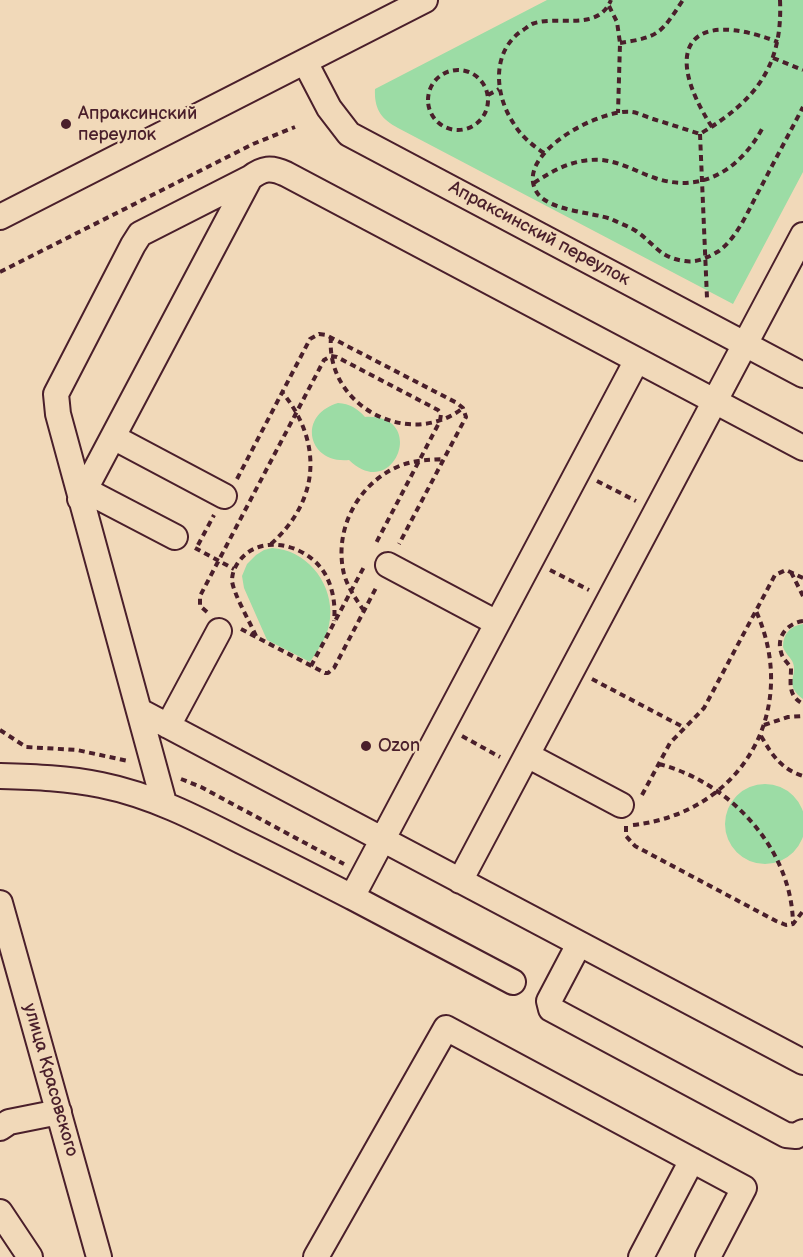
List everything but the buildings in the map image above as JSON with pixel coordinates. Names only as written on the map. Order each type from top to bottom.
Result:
[{"type":"street","points":[[0,217],[425,0]]},
{"type":"street","name":"Апраксинский переулок","points":[[305,62],[329,108],[349,134],[803,375]]},
{"type":"street","points":[[164,803],[83,495],[58,414],[56,394],[133,245],[145,230],[259,172],[276,169],[803,448]]},
{"type":"street","points":[[83,495],[250,178]]},
{"type":"street","points":[[460,881],[745,344],[796,265],[803,235]]},
{"type":"street","points":[[352,897],[637,360]]},
{"type":"street","points":[[113,437],[224,496]]},
{"type":"street","points":[[83,495],[175,537]]},
{"type":"street","points":[[376,559],[497,623]]},
{"type":"street","points":[[168,726],[222,624]]},
{"type":"street","points":[[140,711],[803,1062]]},
{"type":"street","points":[[524,761],[629,813]]},
{"type":"street","points":[[0,776],[50,777],[103,785],[164,803],[202,820],[513,982]]},
{"type":"street","name":"улица Красовского","points":[[0,903],[99,1257]]},
{"type":"street","points":[[579,944],[549,1001],[551,1009],[786,1135],[796,1137],[803,1132]]},
{"type":"street","points":[[316,1257],[446,1028],[744,1188],[708,1257]]},
{"type":"street","points":[[1,1121],[9,1122],[58,1112]]},
{"type":"street","points":[[640,1257],[692,1160]]},
{"type":"street","points":[[0,1212],[30,1257]]},
{"type":"path","points":[[544,153],[526,140],[513,123],[499,89],[499,63],[510,40],[531,24],[590,20],[600,15],[609,6],[611,0]]},
{"type":"path","points":[[620,43],[644,40],[656,35],[665,27],[683,0]]},
{"type":"path","points":[[780,0],[778,42],[761,82],[744,103],[712,127],[700,134],[631,112],[605,116],[580,125],[554,143],[544,153],[536,169],[533,183],[537,194],[548,201],[569,210],[593,214],[624,225],[637,232],[655,249],[669,257],[686,261],[705,259],[721,250],[738,230],[803,107]]},
{"type":"path","points":[[609,6],[617,22],[620,43],[618,113]]},
{"type":"path","points":[[712,127],[701,110],[689,78],[685,60],[692,42],[700,34],[716,29],[748,32],[778,42]]},
{"type":"path","points":[[773,58],[803,70]]},
{"type":"path","points":[[457,69],[471,72],[483,81],[488,94],[487,109],[480,122],[467,129],[452,130],[439,123],[430,112],[428,98],[432,84],[443,73],[457,69]]},
{"type":"path","points":[[488,94],[499,89]]},
{"type":"path","points":[[0,272],[253,144],[295,127]]},
{"type":"path","points":[[533,183],[561,167],[589,160],[604,160],[621,164],[666,181],[702,180],[727,170],[744,156],[762,129]]},
{"type":"path","points":[[700,134],[708,324]]},
{"type":"path","points":[[196,549],[224,496],[230,492],[310,339],[319,334],[331,337],[463,408],[466,417],[444,459],[351,592],[312,666]]},
{"type":"path","points":[[331,337],[331,356],[338,377],[346,391],[369,412],[382,420],[398,424],[429,424],[440,421],[463,408]]},
{"type":"path","points":[[331,356],[337,357],[438,410],[441,414],[440,421],[376,559],[364,611],[331,672],[325,673],[257,638],[222,624],[202,608],[199,599],[297,412],[324,360],[331,356]]},
{"type":"path","points":[[271,545],[290,526],[307,492],[310,477],[309,441],[297,412],[282,392]]},
{"type":"path","points":[[364,611],[351,592],[344,575],[342,558],[342,541],[352,508],[362,494],[381,476],[403,464],[420,460],[444,459]]},
{"type":"path","points":[[578,471],[656,512]]},
{"type":"path","points":[[175,537],[234,569]]},
{"type":"path","points":[[257,638],[232,579],[234,569],[242,558],[254,548],[271,545],[289,546],[310,557],[321,567],[332,590],[333,625]]},
{"type":"path","points":[[531,560],[609,601]]},
{"type":"path","points":[[803,578],[791,571],[782,570],[775,574],[704,708],[670,743],[629,813],[626,836],[635,846],[776,921],[786,925],[793,924],[803,911]]},
{"type":"path","points":[[791,571],[803,596]]},
{"type":"path","points":[[629,813],[661,821],[686,812],[718,792],[747,759],[764,725],[769,709],[772,682],[771,655],[764,628],[756,611]]},
{"type":"path","points":[[803,621],[789,626],[784,631],[780,644],[783,657],[791,668],[790,687],[793,695],[803,704]]},
{"type":"path","points":[[573,668],[685,728]]},
{"type":"path","points":[[764,725],[788,717],[803,716]]},
{"type":"path","points":[[443,726],[524,761]]},
{"type":"path","points":[[760,735],[776,761],[783,767],[803,776]]},
{"type":"path","points":[[659,764],[689,774],[718,792],[740,810],[766,842],[784,879],[790,899],[793,924]]},
{"type":"green space","points":[[547,0],[803,0],[803,172],[733,304],[398,128],[380,113],[377,108],[375,89]]},
{"type":"green space","points":[[338,403],[353,407],[365,417],[385,420],[396,428],[400,440],[398,454],[391,465],[379,471],[365,471],[349,460],[335,459],[316,447],[312,438],[312,427],[325,409]]},
{"type":"green space","points":[[272,548],[286,550],[309,564],[318,574],[329,598],[328,630],[310,662],[267,640],[244,588],[242,576],[247,564],[256,555]]},
{"type":"green space","points":[[803,624],[803,699],[797,694],[792,684],[793,663],[783,647],[788,631]]},
{"type":"green space","points":[[757,784],[773,784],[794,795],[805,816],[805,832],[794,853],[773,864],[757,864],[743,858],[731,846],[725,832],[725,816],[731,802],[743,790]]},
{"type":"place","name":"Апраксинский переулок","points":[[66,124]]},
{"type":"place","name":"Ozon","points":[[366,746]]}]
